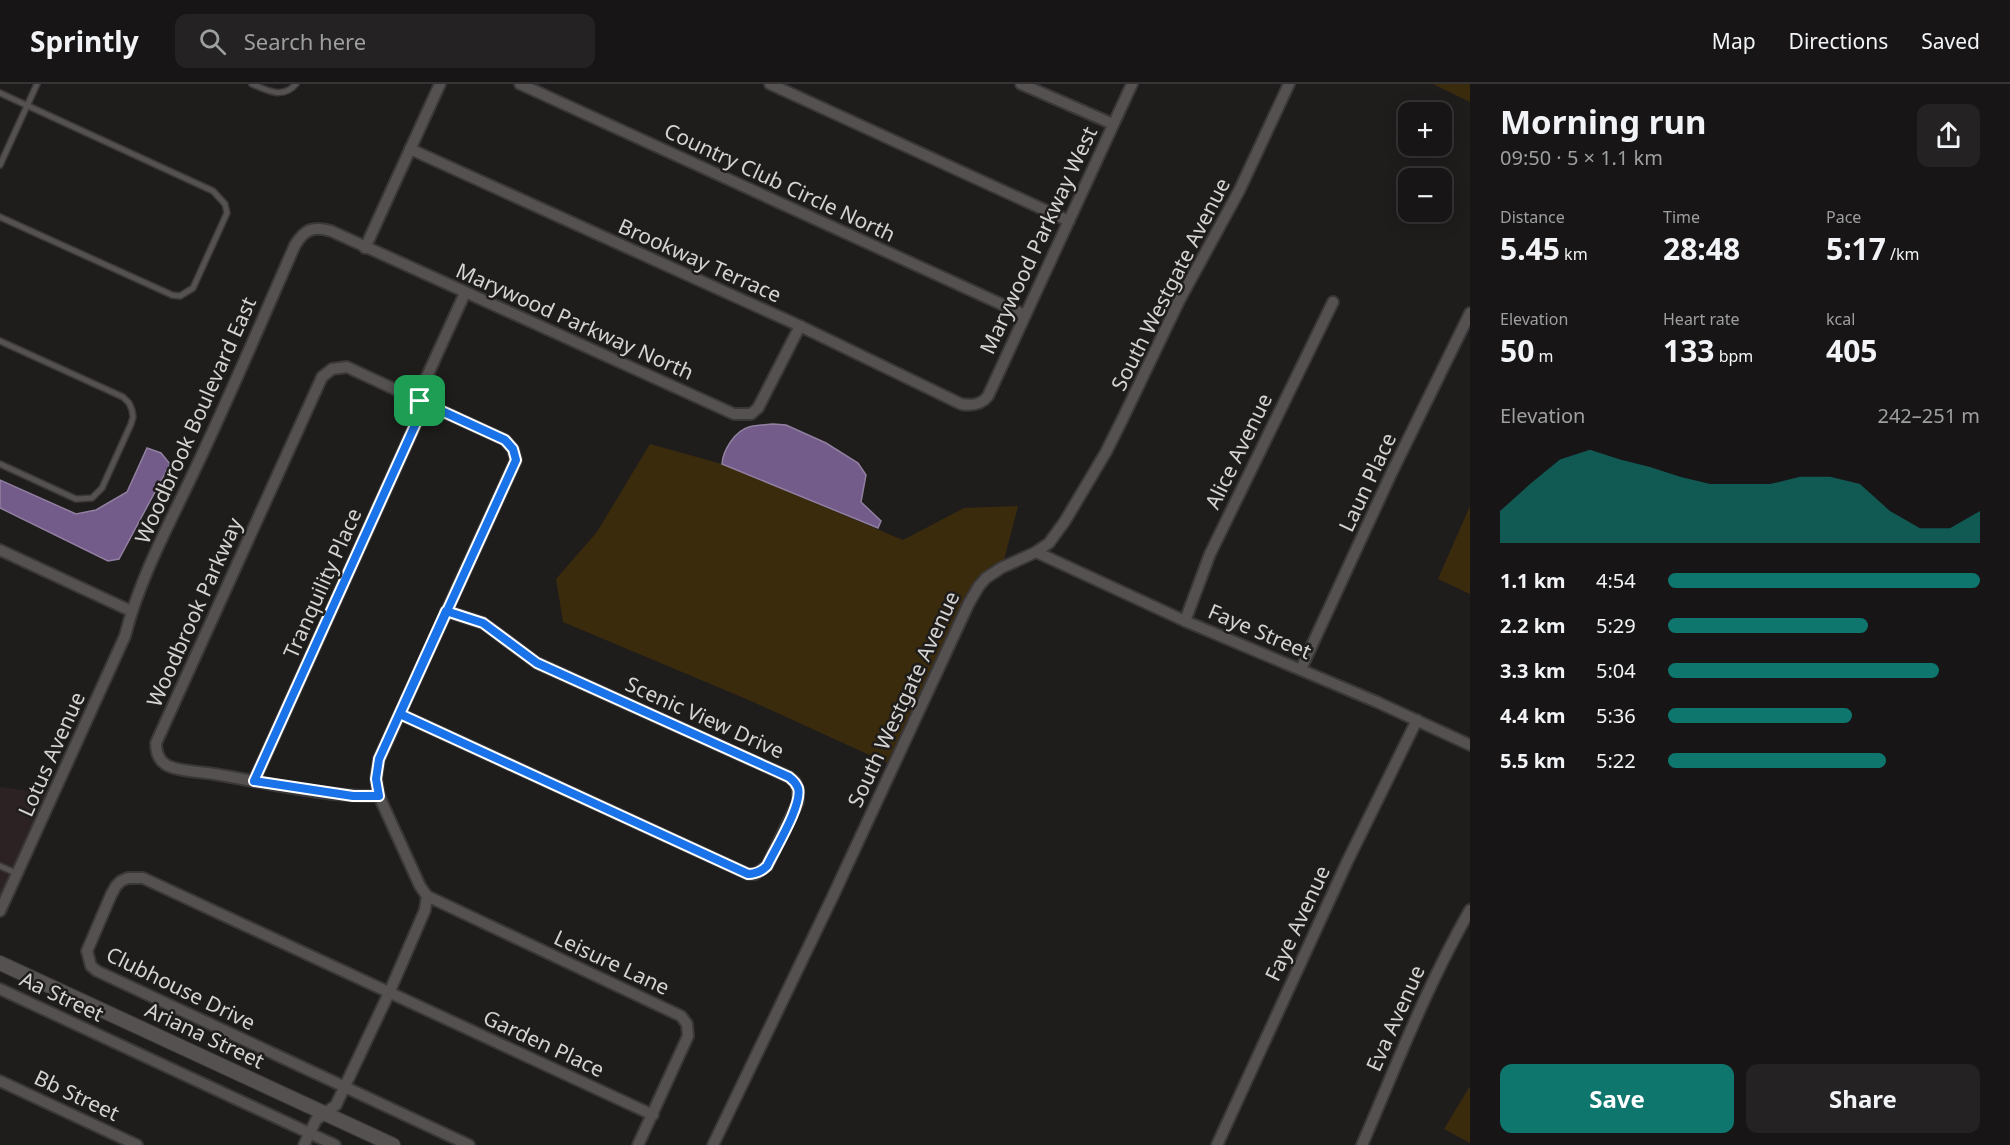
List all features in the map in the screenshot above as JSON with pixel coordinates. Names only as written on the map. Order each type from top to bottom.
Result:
[{"type":"street","points":[[365,248],[440,84]]},
{"type":"street","name":"Country Club Circle North","points":[[520,84],[1025,315]]},
{"type":"street","points":[[770,84],[1069,221]]},
{"type":"street","points":[[1021,84],[1113,124]]},
{"type":"street","name":"Marywood Parkway West","points":[[973,405],[984,402],[988,396],[1132,84]]},
{"type":"street","name":"South Westgate Avenue","points":[[713,1145],[837,888],[969,603],[986,578],[1001,568],[1036,552],[1049,543],[1057,533],[1106,452],[1179,301],[1239,191],[1289,84]]},
{"type":"street","name":"Brookway Terrace","points":[[410,149],[800,326],[961,404],[973,405]]},
{"type":"street","name":"Marywood Parkway North","points":[[296,245],[301,236],[309,230],[318,228],[331,231],[734,414],[751,414],[758,408],[800,326]]},
{"type":"street","name":"Woodbrook Boulevard East","points":[[131,611],[296,245]]},
{"type":"street","points":[[420,401],[423,385],[465,293]]},
{"type":"street","name":"Alice Avenue","points":[[1185,621],[1210,554],[1333,302]]},
{"type":"street","name":"Laun Place","points":[[1301,669],[1391,474],[1470,313]]},
{"type":"street","name":"Woodbrook Parkway","points":[[379,796],[353,796],[171,767],[159,758],[156,743],[322,377],[332,369],[347,368],[505,440],[513,449],[516,460],[379,759],[376,779],[379,796],[420,886],[427,896]]},
{"type":"street","name":"Tranquility Place","points":[[254,781],[421,412],[420,401]]},
{"type":"street","points":[[0,550],[131,611]]},
{"type":"street","name":"Faye Street","points":[[1036,552],[1185,621],[1301,669],[1470,745]]},
{"type":"street","name":"Lotus Avenue","points":[[0,912],[126,636],[131,611]]},
{"type":"street","name":"Scenic View Drive","points":[[400,714],[748,874],[755,874],[767,866],[798,802],[798,789],[789,777],[537,663],[483,623],[446,611]]},
{"type":"street","name":"Faye Avenue","points":[[1217,1145],[1347,862],[1417,720]]},
{"type":"street","name":"Clubhouse Drive","points":[[345,1087],[97,971],[91,966],[87,951],[111,895],[116,886],[128,878],[142,878],[389,993]]},
{"type":"street","points":[[304,1145],[316,1120],[336,1105],[345,1087],[416,932],[425,910],[427,896]]},
{"type":"street","name":"Leisure Lane","points":[[427,896],[681,1016],[687,1024],[688,1036],[653,1115]]},
{"type":"street","name":"Eva Avenue","points":[[1362,1145],[1448,948],[1470,910]]},
{"type":"street","name":"Ariana Street","points":[[0,963],[393,1145]]},
{"type":"street","name":"Aa Street","points":[[0,989],[335,1145]]},
{"type":"street","name":"Garden Place","points":[[389,993],[653,1115]]},
{"type":"street","name":"Bb Street","points":[[0,1081],[137,1145]]},
{"type":"street","points":[[345,1087],[469,1145]]},
{"type":"street","points":[[639,1145],[653,1115]]},
{"type":"lane","points":[[0,165],[37,84]]},
{"type":"lane","points":[[252,84],[276,94],[284,93],[296,84]]},
{"type":"lane","points":[[0,93],[213,191],[225,204],[227,213],[193,288],[180,296],[172,295],[0,217]]},
{"type":"lane","points":[[0,341],[123,397],[129,403],[133,417],[102,488],[92,498],[76,499],[0,464]]},
{"type":"lane","points":[[0,866],[18,874]]},
{"type":"shaded area","points":[[1433,84],[1470,84],[1470,102]]},
{"type":"shaded area","points":[[786,425],[826,443],[858,463],[866,475],[861,502],[881,521],[878,528],[722,464],[727,447],[739,432],[749,427]]},
{"type":"shaded area","points":[[650,444],[722,464],[903,540],[964,508],[1018,506],[1004,560],[981,576],[964,599],[887,763],[751,701],[563,622],[556,579],[597,532]]},
{"type":"shaded area","points":[[147,448],[161,453],[170,464],[119,559],[108,561],[0,508],[0,480],[76,514],[96,510],[127,492]]},
{"type":"shaded area","points":[[1470,506],[1470,594],[1438,579]]},
{"type":"shaded area","points":[[0,787],[48,793],[0,898]]},
{"type":"shaded area","points":[[1470,1086],[1470,1143],[1444,1129]]},
{"type":"route","points":[[420,401],[421,412],[254,781],[334,794],[379,796],[376,779],[379,759],[446,611],[483,623],[537,663],[789,777],[798,789],[798,802],[767,866],[762,871],[748,874],[400,714],[446,611],[516,460],[513,449],[505,440],[420,401]]}]
